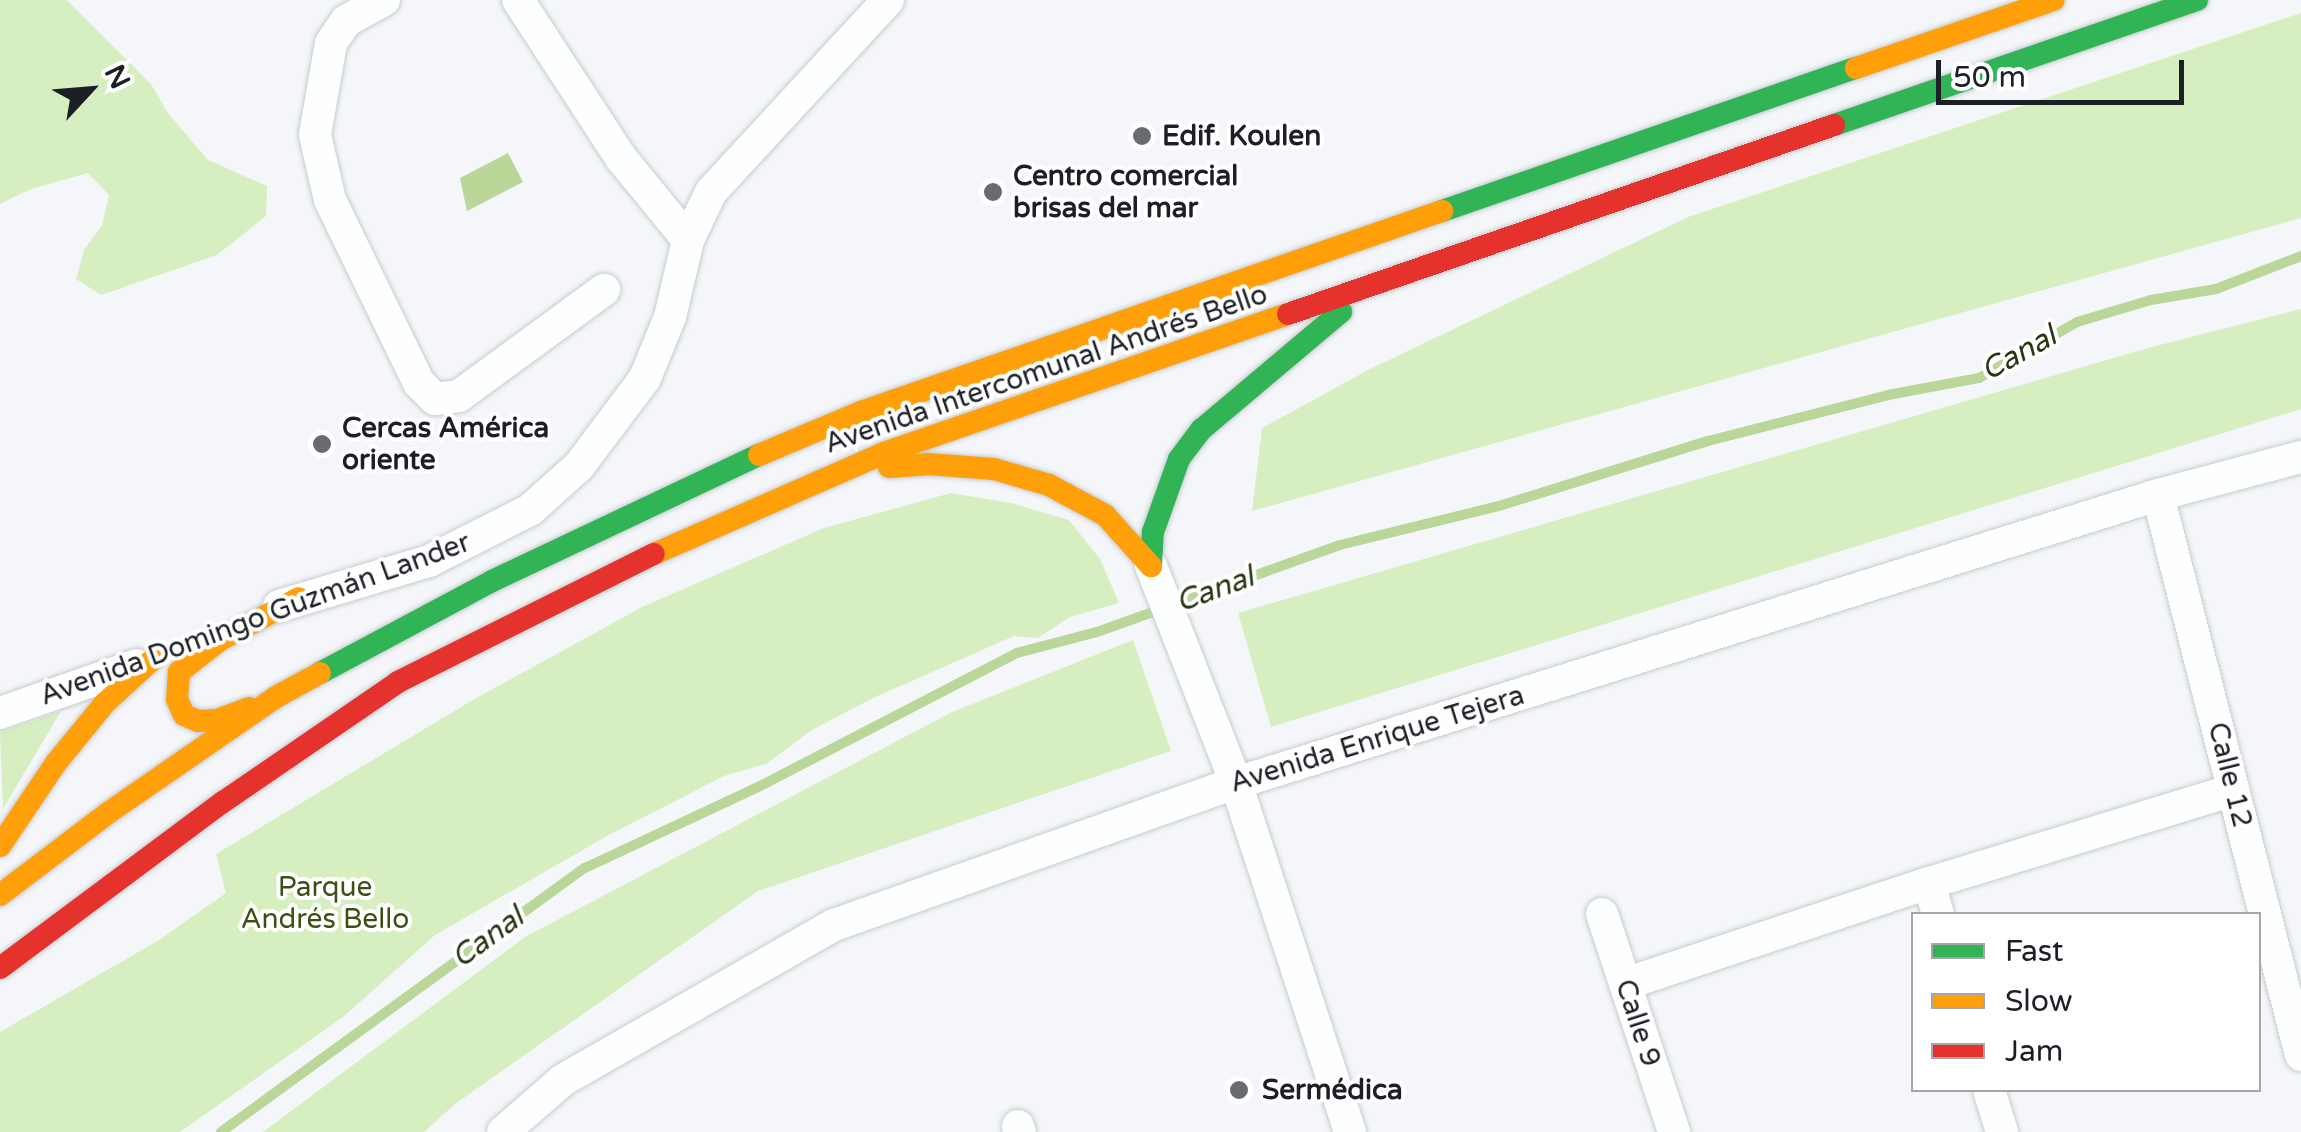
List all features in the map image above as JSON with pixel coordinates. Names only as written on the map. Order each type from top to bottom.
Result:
[{"type":"main road","name":"Avenida Intercomunal Andrés Bello","points":[[0,895],[108,813],[276,697],[375,641],[626,515],[861,412],[2054,0]]},
{"type":"main road","name":"Avenida Intercomunal Andrés Bello","points":[[0,968],[223,802],[398,682],[666,548],[817,481],[884,453],[2198,0]]},
{"type":"main road","points":[[1152,567],[1153,532],[1178,459],[1202,429],[1287,352],[1376,286]]},
{"type":"main road","points":[[817,481],[870,468],[928,464],[994,469],[1049,486],[1105,515],[1152,567]]},
{"type":"main road","points":[[276,697],[218,720],[198,721],[184,715],[176,685],[180,672],[193,656],[299,598]]},
{"type":"main road","points":[[0,846],[56,763],[106,703],[152,660]]},
{"type":"street","points":[[384,0],[346,21],[331,43],[315,135],[330,200],[419,383],[435,399],[459,396],[604,290]]},
{"type":"street","points":[[518,0],[621,158],[688,240]]},
{"type":"street","name":"Avenida Domingo Guzmán Lander","points":[[0,713],[152,660],[299,598],[429,561],[530,510],[580,466],[645,378],[670,317],[688,240],[711,192],[888,0]]},
{"type":"street","name":"Avenida Enrique Tejera","points":[[503,1132],[562,1080],[834,925],[1236,782],[2158,495],[2301,456]]},
{"type":"street","name":"Calle 12","points":[[2158,495],[2301,1055]]},
{"type":"street","points":[[1152,567],[1236,782],[1350,1132]]},
{"type":"street","points":[[1625,984],[1933,899],[2234,790]]},
{"type":"street","name":"Calle 9","points":[[1602,914],[1674,1132]]},
{"type":"street","points":[[1991,1092],[2002,1132]]},
{"type":"green space","points":[[0,0],[67,0],[151,84],[167,112],[208,160],[267,186],[266,216],[217,255],[101,295],[76,279],[84,250],[102,225],[109,195],[88,173],[31,189],[0,204]]},
{"type":"green space","points":[[2301,13],[2301,218],[1252,511],[1262,428],[1370,369],[1688,217]]},
{"type":"green space","points":[[2301,309],[2301,409],[1271,727],[1238,613],[2148,348]]},
{"type":"green space","name":"Parque Andrés Bello","points":[[951,493],[1011,503],[1069,520],[1100,559],[1119,603],[1070,617],[1038,638],[1014,636],[873,698],[812,730],[766,764],[724,776],[607,836],[435,935],[343,1017],[180,1132],[0,1132],[0,1032],[159,940],[226,893],[216,854],[471,701],[642,607],[824,528]]},
{"type":"green space","points":[[1133,640],[1171,751],[758,891],[455,1104],[424,1132],[263,1132],[525,937],[952,712]]},
{"type":"green space","points":[[61,711],[3,809],[0,732]]},
{"type":"shaded area","points":[[508,153],[523,182],[467,211],[460,178]]},
{"type":"waterway","name":"Canal","points":[[221,1132],[585,868],[764,784],[1017,653],[1097,632],[1340,545],[1499,506],[1708,441],[1888,395],[1979,378],[2077,322],[2151,300],[2216,289],[2301,256]]},
{"type":"traffic: fast","points":[[1834,125],[2197,0]]},
{"type":"traffic: fast","points":[[1442,211],[1856,68]]},
{"type":"traffic: fast","points":[[1151,566],[1153,532],[1179,459],[1202,429],[1341,312]]},
{"type":"traffic: fast","points":[[320,673],[492,581],[759,455]]},
{"type":"traffic: slow","points":[[1856,68],[2054,0]]},
{"type":"traffic: slow","points":[[759,455],[861,412],[1442,211]]},
{"type":"traffic: slow","points":[[654,554],[884,453],[1288,314]]},
{"type":"traffic: slow","points":[[889,467],[928,464],[994,469],[1049,485],[1105,515],[1151,566]]},
{"type":"traffic: slow","points":[[249,708],[218,720],[198,721],[184,715],[177,699],[179,672],[220,640],[299,598]]},
{"type":"traffic: slow","points":[[0,846],[56,763],[105,703],[152,660]]},
{"type":"traffic: slow","points":[[0,895],[108,813],[276,697],[320,673]]},
{"type":"traffic: jam","points":[[1288,314],[1834,125]]},
{"type":"traffic: jam","points":[[0,968],[223,802],[398,682],[654,554]]},
{"type":"place","name":"Edif. Koulen","points":[[1142,136]]},
{"type":"place","name":"Centro comercial brisas del mar","points":[[993,192]]},
{"type":"place","name":"Cercas América oriente","points":[[322,444]]},
{"type":"place","name":"Sermédica","points":[[1239,1090]]}]
